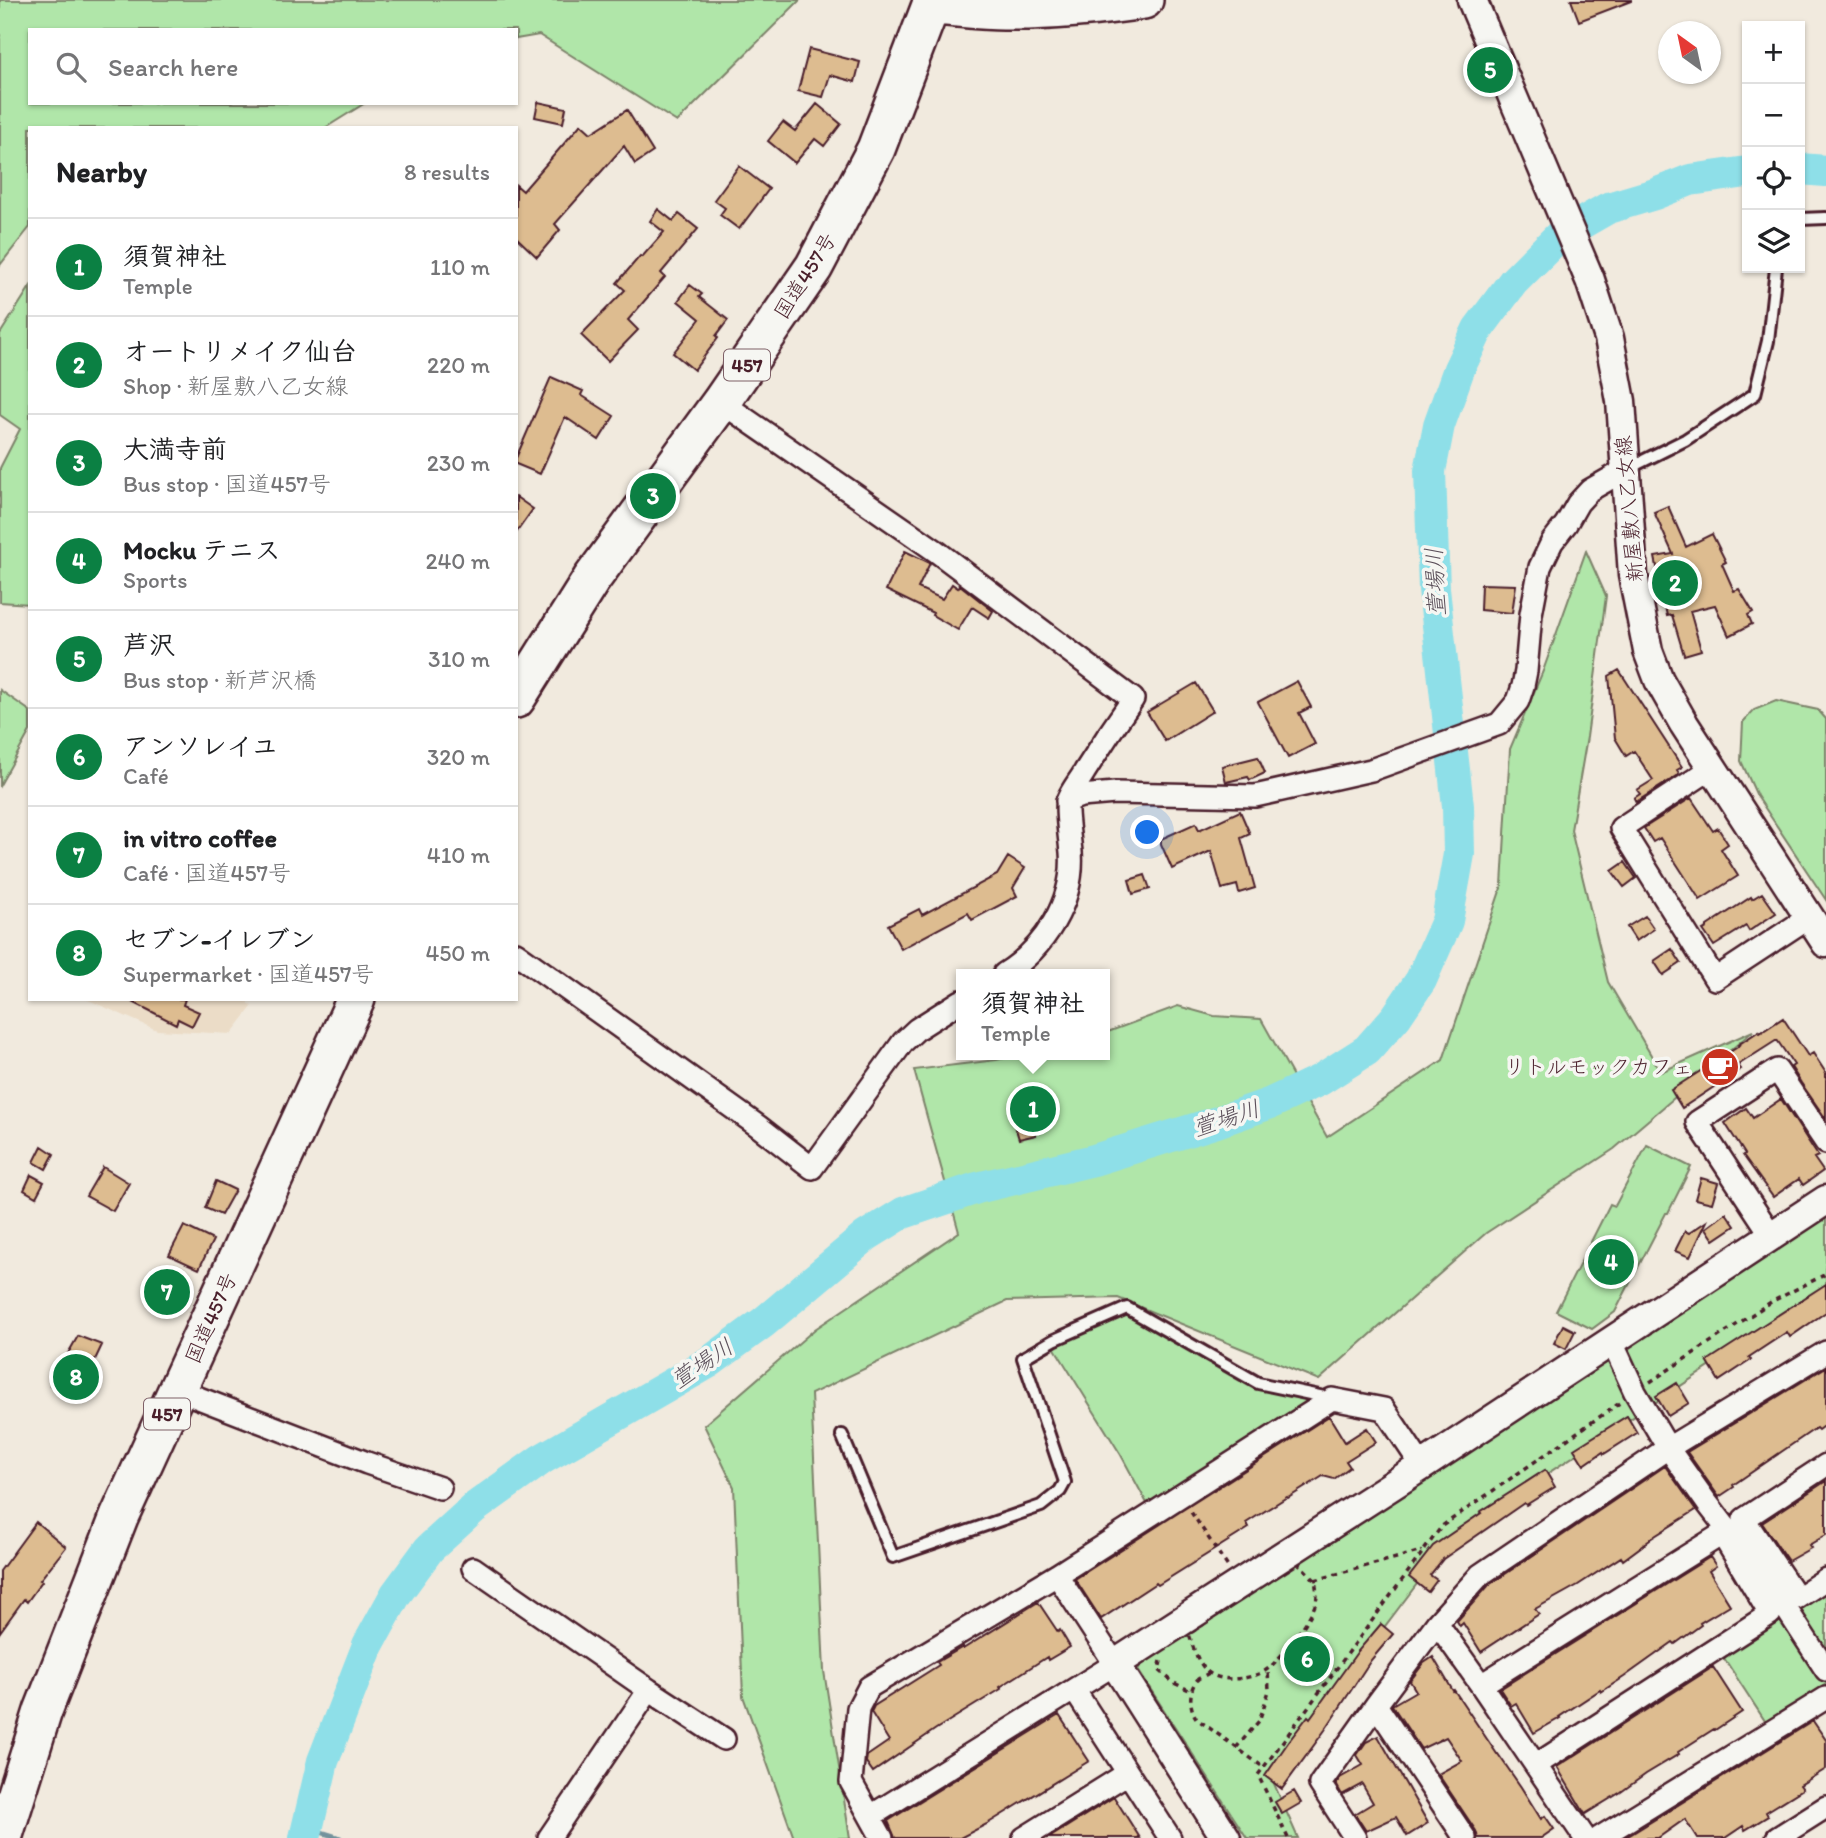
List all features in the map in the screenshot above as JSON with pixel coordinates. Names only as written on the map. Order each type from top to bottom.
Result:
[{"type":"highway","name":"国道457号","points":[[518,696],[591,580],[721,402],[814,267],[876,149],[925,2],[1000,11],[1060,10],[1144,0]]},
{"type":"highway","name":"国道457号","points":[[3,1838],[43,1711],[119,1517],[355,1001]]},
{"type":"street","name":"新屋敷八乙女線","points":[[1472,0],[1590,280],[1609,338],[1621,401],[1633,575],[1648,651],[1658,680],[1826,943]]},
{"type":"street","points":[[721,402],[936,551],[1133,699],[1067,801],[1072,857],[1059,915],[1048,934],[1012,969]]},
{"type":"street","points":[[1067,801],[1081,796],[1115,793],[1255,796],[1371,770],[1499,724],[1518,701],[1523,686],[1531,614],[1540,567],[1552,542],[1590,490],[1625,470]]},
{"type":"street","points":[[1712,768],[1620,828],[1715,979],[1809,917]]},
{"type":"street","points":[[518,954],[813,1168],[903,1042],[917,1029],[956,1004]]},
{"type":"street","points":[[1772,1236],[1698,1122],[1777,1070],[1826,1143]]},
{"type":"street","points":[[871,1816],[1075,1690],[1826,1200]]},
{"type":"street","points":[[1611,1340],[1635,1392],[1668,1448],[1774,1590],[1826,1670]]},
{"type":"street","points":[[1355,1838],[1320,1784],[1437,1623],[1480,1575],[1668,1448],[1826,1352]]},
{"type":"street","points":[[178,1390],[367,1463],[440,1488]]},
{"type":"street","points":[[882,1838],[851,1782],[858,1708],[869,1687],[1057,1575],[1332,1399],[1384,1409],[1422,1466]]},
{"type":"street","points":[[1826,1465],[1744,1519],[1797,1598],[1826,1579]]},
{"type":"street","points":[[1481,1685],[1722,1534],[1770,1614],[1536,1765]]},
{"type":"street","points":[[473,1568],[649,1690],[724,1738]]},
{"type":"street","points":[[1057,1575],[1226,1838]]},
{"type":"street","points":[[1437,1623],[1585,1838]]},
{"type":"street","points":[[549,1838],[649,1690]]},
{"type":"street","points":[[1075,1690],[1170,1838]]},
{"type":"street","points":[[1599,1838],[1826,1698]]},
{"type":"street","points":[[1376,1705],[1465,1838]]},
{"type":"street","points":[[1024,1838],[1128,1773]]},
{"type":"street","points":[[1777,1838],[1826,1807]]},
{"type":"lane","points":[[1805,219],[1826,218]]},
{"type":"lane","points":[[1625,470],[1685,440],[1755,394],[1768,341],[1775,273]]},
{"type":"lane","points":[[842,1435],[893,1557],[1041,1506],[1060,1491],[1065,1482],[1023,1358],[1055,1340],[1127,1308],[1258,1383],[1332,1399]]},
{"type":"path","points":[[1288,1838],[1258,1775],[1442,1526],[1635,1392],[1771,1302],[1826,1274]]},
{"type":"path","points":[[1180,1496],[1239,1584]]},
{"type":"path","points":[[1315,1580],[1424,1550]]},
{"type":"path","points":[[1180,1641],[1188,1634],[1297,1562],[1315,1580],[1317,1601],[1300,1633],[1268,1670],[1239,1680],[1209,1673],[1196,1655],[1188,1634]]},
{"type":"path","points":[[1161,1656],[1159,1670],[1174,1683],[1191,1691]]},
{"type":"path","points":[[1236,1748],[1259,1721],[1269,1691],[1268,1670]]},
{"type":"path","points":[[1209,1673],[1197,1680],[1191,1691],[1191,1712],[1264,1768]]},
{"type":"shaded area","points":[[91,1001],[247,1001],[252,1007],[231,1034],[157,1030]]},
{"type":"green space","points":[[0,0],[800,0],[677,122],[539,35],[518,39],[518,28],[28,28],[28,105],[362,105],[328,126],[28,126],[28,230],[0,265]]},
{"type":"green space","points":[[28,290],[28,604],[0,602],[0,468],[20,429],[0,415],[0,334]]},
{"type":"green space","points":[[1586,551],[1606,596],[1571,830],[1608,982],[1661,1072],[1753,1031],[1614,1149],[1486,1233],[1319,1380],[1118,1298],[1007,1301],[811,1394],[824,1671],[850,1838],[794,1838],[743,1696],[734,1487],[704,1425],[815,1329],[959,1232],[914,1070],[996,1060],[1110,1060],[1110,1031],[1178,1006],[1214,1016],[1261,1019],[1327,1137],[1443,1060],[1502,885],[1510,749],[1543,671]]},
{"type":"green space","points":[[0,690],[28,710],[28,735],[0,785]]},
{"type":"green space","points":[[1776,701],[1818,710],[1826,719],[1826,900],[1757,796],[1741,761],[1743,722],[1754,710]]},
{"type":"green space","points":[[1647,1145],[1691,1167],[1615,1312],[1592,1329],[1556,1311],[1610,1204],[1615,1206]]},
{"type":"green space","points":[[1826,1213],[1826,1297],[1799,1308],[1454,1535],[1271,1777],[1298,1838],[1247,1838],[1138,1670],[1147,1651]]},
{"type":"green space","points":[[1125,1314],[1254,1386],[1318,1399],[1149,1507],[1121,1455],[1054,1347]]},
{"type":"green space","points":[[1734,1516],[1793,1609],[1826,1587],[1826,1684],[1767,1724],[1722,1655],[1781,1617],[1719,1526]]},
{"type":"building","points":[[1571,0],[1631,0],[1631,1],[1579,21]]},
{"type":"building","points":[[809,49],[860,62],[855,82],[830,75],[823,97],[798,91]]},
{"type":"building","points":[[538,102],[566,108],[563,123],[535,117]]},
{"type":"building","points":[[817,104],[841,124],[824,146],[815,139],[795,163],[768,141],[783,122],[795,131]]},
{"type":"building","points":[[627,110],[653,152],[635,164],[624,146],[555,224],[560,230],[537,257],[518,239],[518,187],[523,191],[581,124],[591,133]]},
{"type":"building","points":[[739,166],[769,189],[739,229],[720,215],[725,208],[714,200]]},
{"type":"building","points":[[658,209],[673,221],[679,214],[698,229],[661,273],[665,277],[628,320],[638,330],[608,361],[581,335],[625,290],[617,283],[664,232],[650,221]]},
{"type":"building","points":[[690,285],[702,294],[699,297],[728,320],[694,370],[673,353],[700,319],[678,301]]},
{"type":"building","points":[[551,377],[583,391],[581,395],[614,416],[599,440],[565,417],[540,474],[518,465],[518,453]]},
{"type":"building","points":[[518,498],[533,509],[518,530]]},
{"type":"building","points":[[1668,506],[1686,547],[1712,534],[1726,562],[1722,564],[1734,591],[1739,589],[1753,612],[1748,615],[1752,624],[1729,636],[1715,605],[1690,611],[1701,650],[1684,655],[1672,615],[1667,616],[1655,557],[1673,554],[1654,512]]},
{"type":"building","points":[[905,551],[930,563],[918,588],[942,599],[952,584],[958,588],[960,585],[993,611],[989,618],[972,607],[958,630],[932,615],[933,613],[886,590]]},
{"type":"building","points":[[1481,584],[1516,585],[1512,613],[1480,610]]},
{"type":"building","points":[[1619,670],[1682,767],[1677,770],[1677,776],[1636,802],[1634,798],[1640,794],[1637,790],[1653,780],[1634,751],[1626,756],[1615,738],[1609,676]]},
{"type":"building","points":[[1297,681],[1311,707],[1299,713],[1315,744],[1288,758],[1258,702]]},
{"type":"building","points":[[1196,683],[1213,711],[1165,741],[1147,712]]},
{"type":"building","points":[[1258,757],[1265,773],[1250,780],[1248,777],[1226,782],[1222,766]]},
{"type":"building","points":[[1691,798],[1713,831],[1718,828],[1728,844],[1721,849],[1738,876],[1700,900],[1660,838],[1653,842],[1644,828]]},
{"type":"building","points":[[1240,811],[1250,834],[1241,838],[1255,888],[1239,893],[1237,885],[1222,889],[1211,851],[1172,869],[1161,839],[1196,823],[1199,830]]},
{"type":"building","points":[[1008,857],[1025,868],[1013,888],[1017,896],[972,920],[968,913],[901,949],[888,925],[919,909],[922,915],[997,875]]},
{"type":"building","points":[[1625,862],[1636,878],[1624,887],[1612,871]]},
{"type":"building","points":[[1145,875],[1150,889],[1133,894],[1129,880]]},
{"type":"building","points":[[1762,893],[1776,913],[1749,931],[1746,926],[1714,946],[1703,930],[1751,897],[1752,899]]},
{"type":"building","points":[[1645,916],[1654,929],[1636,941],[1627,927]]},
{"type":"building","points":[[1672,949],[1681,963],[1663,975],[1654,961]]},
{"type":"building","points":[[131,1001],[184,1001],[183,1005],[199,1012],[192,1026],[178,1019],[176,1024]]},
{"type":"building","points":[[1783,1018],[1808,1056],[1813,1053],[1826,1073],[1826,1119],[1791,1067],[1794,1065],[1777,1040],[1738,1065],[1741,1069],[1682,1108],[1671,1090]]},
{"type":"building","points":[[1781,1099],[1818,1156],[1814,1158],[1823,1171],[1803,1185],[1799,1179],[1773,1197],[1743,1155],[1745,1154],[1725,1123],[1746,1108],[1753,1118]]},
{"type":"building","points":[[1032,1121],[1036,1135],[1019,1139],[1015,1126]]},
{"type":"building","points":[[42,1146],[54,1154],[46,1169],[34,1162]]},
{"type":"building","points":[[103,1167],[129,1183],[113,1211],[86,1196]]},
{"type":"building","points":[[31,1175],[44,1182],[36,1197],[24,1190]]},
{"type":"building","points":[[1701,1178],[1718,1183],[1712,1203],[1695,1199]]},
{"type":"building","points":[[216,1181],[235,1190],[221,1215],[205,1208]]},
{"type":"building","points":[[1726,1213],[1735,1226],[1714,1240],[1706,1228]]},
{"type":"building","points":[[1707,1221],[1690,1257],[1675,1251],[1685,1231],[1689,1233]]},
{"type":"building","points":[[184,1226],[213,1240],[199,1269],[169,1255]]},
{"type":"building","points":[[1826,1284],[1826,1312],[1790,1337],[1787,1332],[1719,1381],[1707,1361]]},
{"type":"building","points":[[1563,1325],[1575,1331],[1566,1349],[1554,1343]]},
{"type":"building","points":[[78,1336],[102,1345],[76,1400],[50,1385]]},
{"type":"building","points":[[1826,1367],[1826,1424],[1818,1430],[1816,1428],[1719,1497],[1687,1452]]},
{"type":"building","points":[[1677,1383],[1689,1403],[1668,1416],[1656,1396]]},
{"type":"building","points":[[1329,1416],[1345,1442],[1367,1428],[1376,1442],[1346,1461],[1350,1467],[1334,1479],[1323,1476],[1287,1497],[1246,1523],[1249,1528],[1101,1619],[1075,1579]]},
{"type":"building","points":[[1627,1416],[1637,1433],[1584,1465],[1574,1449]]},
{"type":"building","points":[[1665,1466],[1696,1510],[1623,1560],[1621,1557],[1535,1609],[1539,1614],[1481,1652],[1463,1623],[1460,1626],[1457,1621],[1489,1585]]},
{"type":"building","points":[[1545,1470],[1555,1487],[1526,1505],[1524,1503],[1443,1559],[1430,1575],[1437,1580],[1428,1592],[1409,1577],[1433,1546]]},
{"type":"building","points":[[1826,1481],[1826,1535],[1809,1545],[1811,1548],[1788,1561],[1762,1523]]},
{"type":"building","points":[[36,1522],[66,1547],[40,1580],[42,1581],[27,1602],[24,1599],[0,1632],[0,1571]]},
{"type":"building","points":[[1710,1557],[1716,1566],[1709,1571],[1730,1605],[1700,1623],[1701,1625],[1675,1644],[1673,1642],[1624,1677],[1534,1733],[1516,1703],[1511,1706],[1500,1689]]},
{"type":"building","points":[[1038,1602],[1070,1647],[1048,1660],[1047,1657],[873,1772],[866,1762],[867,1756],[889,1741],[871,1712],[874,1706],[939,1665],[937,1662],[963,1649]]},
{"type":"building","points":[[1381,1624],[1393,1634],[1371,1660],[1282,1789],[1265,1776],[1308,1716],[1310,1718]]},
{"type":"building","points":[[1433,1657],[1453,1691],[1541,1819],[1545,1816],[1554,1829],[1541,1838],[1478,1838],[1438,1774],[1462,1761],[1446,1737],[1421,1749],[1392,1705],[1416,1691],[1410,1681],[1424,1663]]},
{"type":"building","points":[[1713,1667],[1742,1712],[1585,1814],[1557,1767]]},
{"type":"building","points":[[1059,1715],[1089,1761],[960,1838],[895,1838],[888,1821]]},
{"type":"building","points":[[1813,1721],[1826,1740],[1826,1769],[1800,1785],[1803,1789],[1766,1812],[1768,1816],[1745,1830],[1743,1826],[1725,1838],[1697,1838],[1685,1819],[1658,1838],[1625,1838]]},
{"type":"building","points":[[1378,1736],[1428,1823],[1407,1836],[1396,1817],[1366,1831],[1355,1814],[1373,1803],[1362,1784],[1342,1795],[1336,1784],[1340,1778],[1363,1765],[1357,1755],[1366,1742]]},
{"type":"building","points":[[1294,1791],[1301,1803],[1282,1814],[1275,1802]]},
{"type":"building","points":[[1114,1797],[1140,1838],[1049,1838]]},
{"type":"waterway","name":"萱場川","points":[[1805,169],[1826,171]]},
{"type":"waterway","name":"萱場川","points":[[305,1838],[323,1761],[368,1645],[396,1594],[429,1549],[474,1508],[542,1459],[708,1363],[764,1322],[866,1236],[903,1213],[977,1188],[1094,1160],[1271,1103],[1320,1080],[1367,1050],[1396,1017],[1421,980],[1447,921],[1459,854],[1458,806],[1434,589],[1430,471],[1439,425],[1459,369],[1478,329],[1513,282],[1559,236],[1608,208],[1690,180],[1742,173]]},
{"type":"waterway","points":[[308,1828],[340,1838]]},
{"type":"place","name":"芦沢","points":[[1490,70]]},
{"type":"place","name":"大満寺前","points":[[653,496]]},
{"type":"place","name":"オートリメイク仙台","points":[[1675,583]]},
{"type":"place","name":"リトルモックカフェ","points":[[1720,1067]]},
{"type":"place","name":"須賀神社","points":[[1033,1109]]},
{"type":"place","name":"Mocku テニス","points":[[1611,1262]]},
{"type":"place","name":"in vitro coffee","points":[[167,1292]]},
{"type":"place","name":"セブン-イレブン","points":[[76,1377]]},
{"type":"place","name":"アンソレイユ","points":[[1307,1659]]}]
